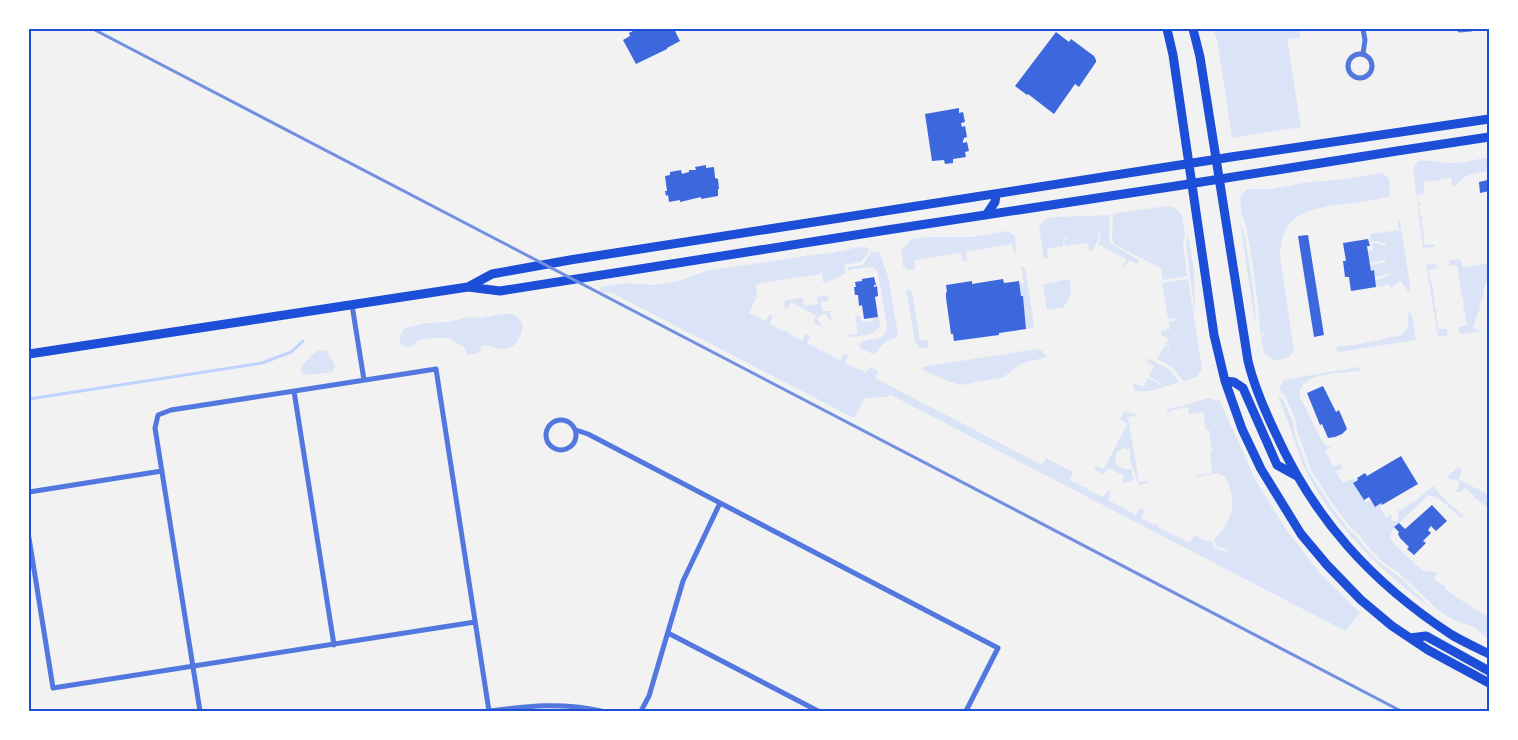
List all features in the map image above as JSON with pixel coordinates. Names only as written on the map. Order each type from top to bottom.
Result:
[{"type":"main road","points":[[1167,29],[1173,55],[1214,335],[1225,382],[1242,430],[1261,470],[1302,534],[1327,565],[1361,600],[1392,626],[1428,650],[1489,683]]},
{"type":"main road","points":[[1193,29],[1200,57],[1251,372],[1263,406],[1280,443],[1304,488],[1332,528],[1358,558],[1423,615],[1454,636],[1486,653]]},
{"type":"main road","points":[[468,287],[492,274],[519,269],[1489,119]]},
{"type":"main road","points":[[29,354],[468,287],[500,291],[1388,152],[1489,138]]},
{"type":"main road","points":[[986,215],[995,202],[996,195]]},
{"type":"main road","points":[[1225,382],[1234,382],[1243,388],[1277,465],[1297,476]]},
{"type":"main road","points":[[1410,638],[1426,636],[1489,671]]},
{"type":"street","points":[[1363,29],[1365,40],[1363,54]]},
{"type":"street","points":[[1460,30],[1471,29]]},
{"type":"street","points":[[1356,54],[1363,54],[1370,59],[1372,67],[1364,76],[1356,77],[1350,73],[1348,62],[1356,54]]},
{"type":"street","points":[[352,305],[364,380]]},
{"type":"street","points":[[200,711],[155,428],[158,415],[171,410],[436,369],[489,711],[556,705],[601,711]]},
{"type":"street","points":[[294,391],[334,645]]},
{"type":"street","points":[[576,430],[577,434],[574,444],[566,450],[552,448],[546,440],[549,426],[556,420],[570,422],[576,430],[588,434],[998,648],[966,711]]},
{"type":"street","points":[[29,492],[162,471]]},
{"type":"street","points":[[641,711],[649,696],[683,581],[720,503]]},
{"type":"street","points":[[29,538],[53,688],[475,622]]},
{"type":"street","points":[[668,633],[818,711]]},
{"type":"shaded area","points":[[1213,29],[1308,29],[1300,32],[1300,38],[1287,39],[1301,127],[1232,138],[1217,39]]},
{"type":"shaded area","points":[[1489,157],[1489,171],[1466,176],[1455,186],[1452,185],[1451,178],[1440,179],[1438,182],[1435,180],[1423,182],[1425,193],[1417,195],[1418,202],[1421,203],[1419,206],[1420,215],[1423,217],[1421,220],[1425,233],[1423,235],[1425,245],[1434,244],[1434,247],[1423,248],[1413,169],[1418,161],[1458,163]]},
{"type":"shaded area","points":[[1381,173],[1389,178],[1390,196],[1314,209],[1296,217],[1285,231],[1280,255],[1294,351],[1289,357],[1273,361],[1272,358],[1264,353],[1261,336],[1264,333],[1260,334],[1252,261],[1246,226],[1242,216],[1240,197],[1247,189],[1272,189],[1308,182],[1337,180]]},
{"type":"shaded area","points":[[1166,206],[1174,207],[1182,215],[1187,276],[1162,280],[1160,268],[1114,244],[1112,238],[1113,214]]},
{"type":"shaded area","points":[[1110,215],[1110,243],[1139,260],[1137,264],[1129,260],[1125,267],[1123,267],[1126,259],[1098,244],[1101,239],[1099,231],[1099,239],[1092,251],[1089,250],[1088,243],[1065,246],[1066,237],[1063,242],[1063,246],[1047,249],[1048,258],[1044,259],[1041,243],[1043,241],[1041,240],[1039,227],[1045,219]]},
{"type":"shaded area","points":[[1397,219],[1400,222],[1411,290],[1409,292],[1400,281],[1392,288],[1389,285],[1376,287],[1375,280],[1383,278],[1388,274],[1375,277],[1370,265],[1386,262],[1385,260],[1369,263],[1367,251],[1373,250],[1372,244],[1376,243],[1385,246],[1386,244],[1376,241],[1371,242],[1370,234],[1399,230]]},
{"type":"shaded area","points":[[1240,221],[1245,239],[1255,304],[1255,323]]},
{"type":"shaded area","points":[[1008,231],[1015,236],[1016,254],[1012,244],[966,252],[967,261],[963,261],[961,253],[915,260],[915,269],[908,270],[903,266],[901,248],[904,248],[911,239],[971,237]]},
{"type":"shaded area","points":[[1188,235],[1194,271],[1195,317],[1186,243]]},
{"type":"shaded area","points":[[866,247],[870,250],[861,262],[844,265],[846,273],[827,283],[823,282],[821,266],[821,274],[756,284],[757,296],[750,295],[756,298],[749,313],[765,321],[769,315],[773,316],[770,324],[783,331],[787,331],[802,341],[806,334],[808,334],[810,336],[807,343],[821,351],[824,350],[840,360],[846,354],[848,356],[845,363],[865,373],[870,367],[878,371],[875,378],[1042,465],[1047,457],[1073,472],[1070,480],[1085,488],[1087,487],[1088,490],[1103,497],[1108,490],[1111,493],[1108,500],[1136,515],[1139,509],[1143,508],[1144,511],[1141,518],[1155,525],[1157,523],[1158,527],[1190,543],[1194,535],[1204,540],[1212,541],[1214,548],[1228,552],[1229,550],[1216,546],[1214,539],[1223,530],[1231,513],[1232,501],[1229,484],[1220,474],[1197,477],[1196,475],[1212,473],[1209,430],[1206,430],[1203,412],[1189,414],[1188,407],[1167,412],[1167,409],[1209,398],[1217,401],[1219,399],[1256,481],[1285,528],[1319,572],[1360,613],[1345,631],[891,395],[865,398],[854,418],[612,293],[605,293],[599,290],[601,287],[629,283],[654,285],[678,281],[706,271]]},
{"type":"shaded area","points":[[872,251],[875,253],[879,251],[888,276],[898,334],[883,344],[873,354],[860,348],[859,345],[862,341],[882,337],[887,327],[878,274],[872,267],[848,271],[848,267],[863,265]]},
{"type":"shaded area","points":[[1460,259],[1463,267],[1489,264],[1484,297],[1482,298],[1480,310],[1473,328],[1479,330],[1479,332],[1462,334],[1459,332],[1459,327],[1467,325],[1464,308],[1462,307],[1464,305],[1462,294],[1460,293],[1460,281],[1457,279],[1459,277],[1457,265],[1449,266],[1449,262],[1450,260]]},
{"type":"shaded area","points":[[1435,263],[1437,268],[1429,270],[1431,282],[1433,283],[1434,297],[1436,298],[1434,300],[1435,309],[1438,311],[1436,313],[1438,329],[1446,329],[1448,334],[1438,337],[1426,264]]},
{"type":"shaded area","points":[[1021,265],[1025,268],[1034,325],[1032,328],[1026,329],[1023,296],[1021,296],[1019,284],[1024,283]]},
{"type":"shaded area","points":[[1070,279],[1071,294],[1064,307],[1047,310],[1043,284]]},
{"type":"shaded area","points":[[1188,279],[1202,368],[1197,377],[1183,381],[1172,367],[1157,359],[1165,345],[1169,348],[1170,346],[1165,344],[1168,339],[1161,335],[1161,331],[1170,329],[1169,322],[1176,320],[1175,318],[1168,319],[1162,283]]},
{"type":"shaded area","points":[[906,289],[912,291],[920,340],[928,340],[929,345],[927,348],[920,348],[915,342]]},
{"type":"shaded area","points":[[823,295],[829,299],[828,301],[821,302],[822,311],[830,311],[832,321],[830,321],[825,313],[817,318],[823,328],[813,322],[816,316],[791,302],[787,309],[783,304],[786,300],[801,298],[803,299],[804,306],[818,304],[817,297]]},
{"type":"shaded area","points":[[1408,312],[1412,315],[1416,340],[1340,352],[1336,350],[1337,346],[1355,345],[1401,335],[1407,327]]},
{"type":"shaded area","points":[[501,314],[514,315],[523,325],[517,342],[506,349],[482,346],[478,353],[467,355],[465,348],[449,338],[419,340],[411,347],[405,347],[400,343],[400,336],[407,327]]},
{"type":"shaded area","points":[[860,315],[862,322],[873,321],[873,318],[879,317],[880,325],[878,329],[866,335],[847,337],[846,335],[858,333],[855,316]]},
{"type":"shaded area","points":[[1037,349],[1042,351],[1047,357],[1020,364],[1004,377],[961,385],[923,370],[922,367]]},
{"type":"shaded area","points":[[318,350],[327,351],[335,365],[333,371],[304,375],[300,369]]},
{"type":"shaded area","points":[[1148,358],[1171,371],[1179,382],[1163,388],[1135,391],[1134,383],[1143,387],[1148,378],[1162,384],[1149,376],[1154,366],[1147,362]]},
{"type":"shaded area","points":[[1359,367],[1360,371],[1318,376],[1304,383],[1300,389],[1300,397],[1322,441],[1325,445],[1331,447],[1325,451],[1334,467],[1340,464],[1342,466],[1336,472],[1343,483],[1353,478],[1355,481],[1353,483],[1366,502],[1370,500],[1375,507],[1381,503],[1381,509],[1386,518],[1392,514],[1391,521],[1398,521],[1398,511],[1415,501],[1433,486],[1448,503],[1464,516],[1462,518],[1441,500],[1427,496],[1392,530],[1390,538],[1423,571],[1437,572],[1434,579],[1446,587],[1445,589],[1489,617],[1489,639],[1474,627],[1454,620],[1438,610],[1399,573],[1384,563],[1350,527],[1312,472],[1297,431],[1295,418],[1285,396],[1279,389],[1284,380]]},
{"type":"shaded area","points":[[1278,397],[1283,399],[1293,422],[1294,432],[1308,471],[1333,509],[1366,549],[1380,563],[1402,579],[1431,608],[1378,564],[1345,530],[1331,512],[1318,493],[1300,458]]},
{"type":"shaded area","points":[[1124,412],[1135,413],[1136,416],[1128,417],[1139,482],[1147,481],[1147,483],[1139,485],[1130,461],[1130,449],[1126,449],[1126,447],[1117,452],[1115,460],[1123,469],[1131,469],[1134,480],[1122,483],[1124,476],[1108,468],[1103,475],[1094,469],[1096,466],[1104,469],[1127,424],[1120,419]]},
{"type":"shaded area","points":[[1458,467],[1462,471],[1459,479],[1477,489],[1480,488],[1480,491],[1489,495],[1489,509],[1477,499],[1474,499],[1474,496],[1465,488],[1459,493],[1455,490],[1458,489],[1460,481],[1446,478]]},
{"type":"building","points":[[637,29],[640,31],[644,29],[674,29],[680,41],[636,64],[623,40],[630,36],[629,33]]},
{"type":"building","points":[[1056,32],[1069,42],[1071,39],[1094,56],[1096,62],[1079,87],[1075,84],[1054,114],[1015,86]]},
{"type":"building","points":[[959,108],[959,113],[963,112],[965,122],[961,123],[962,127],[965,126],[967,137],[963,141],[963,143],[967,142],[969,151],[965,152],[966,157],[953,159],[953,163],[945,164],[944,160],[932,161],[925,114]]},
{"type":"building","points":[[706,165],[706,168],[714,167],[715,178],[718,179],[718,196],[669,202],[665,191],[667,191],[665,176],[670,175],[670,172],[681,170],[682,174],[689,172],[689,170],[696,170],[695,167]]},
{"type":"building","points":[[1488,180],[1489,191],[1480,193],[1479,182]]},
{"type":"building","points":[[1308,235],[1324,335],[1314,337],[1298,236]]},
{"type":"building","points":[[1368,239],[1370,246],[1367,246],[1371,271],[1374,270],[1376,287],[1351,291],[1349,277],[1345,277],[1343,261],[1346,261],[1343,243]]},
{"type":"building","points":[[874,277],[876,285],[874,287],[877,286],[878,296],[875,297],[878,317],[864,319],[862,305],[859,306],[858,295],[855,295],[855,282]]},
{"type":"building","points":[[1003,279],[1004,283],[1019,281],[1021,296],[1023,296],[1026,329],[954,341],[953,334],[951,334],[946,285],[972,281],[972,284]]},
{"type":"building","points":[[1323,386],[1336,412],[1339,410],[1347,429],[1335,437],[1328,438],[1322,424],[1320,425],[1307,393]]},
{"type":"building","points":[[1401,456],[1418,484],[1382,505],[1381,503],[1375,507],[1369,497],[1364,500],[1353,483],[1358,480],[1357,478],[1365,473],[1367,476]]},
{"type":"building","points":[[1432,505],[1447,521],[1436,531],[1431,526],[1428,530],[1431,533],[1423,541],[1426,543],[1414,555],[1407,549],[1409,547],[1400,538],[1399,532],[1394,527],[1399,523],[1405,529]]},
{"type":"waterway","points":[[29,399],[262,363],[291,352],[303,341]]},
{"type":"railway","points":[[93,29],[1401,711]]}]
